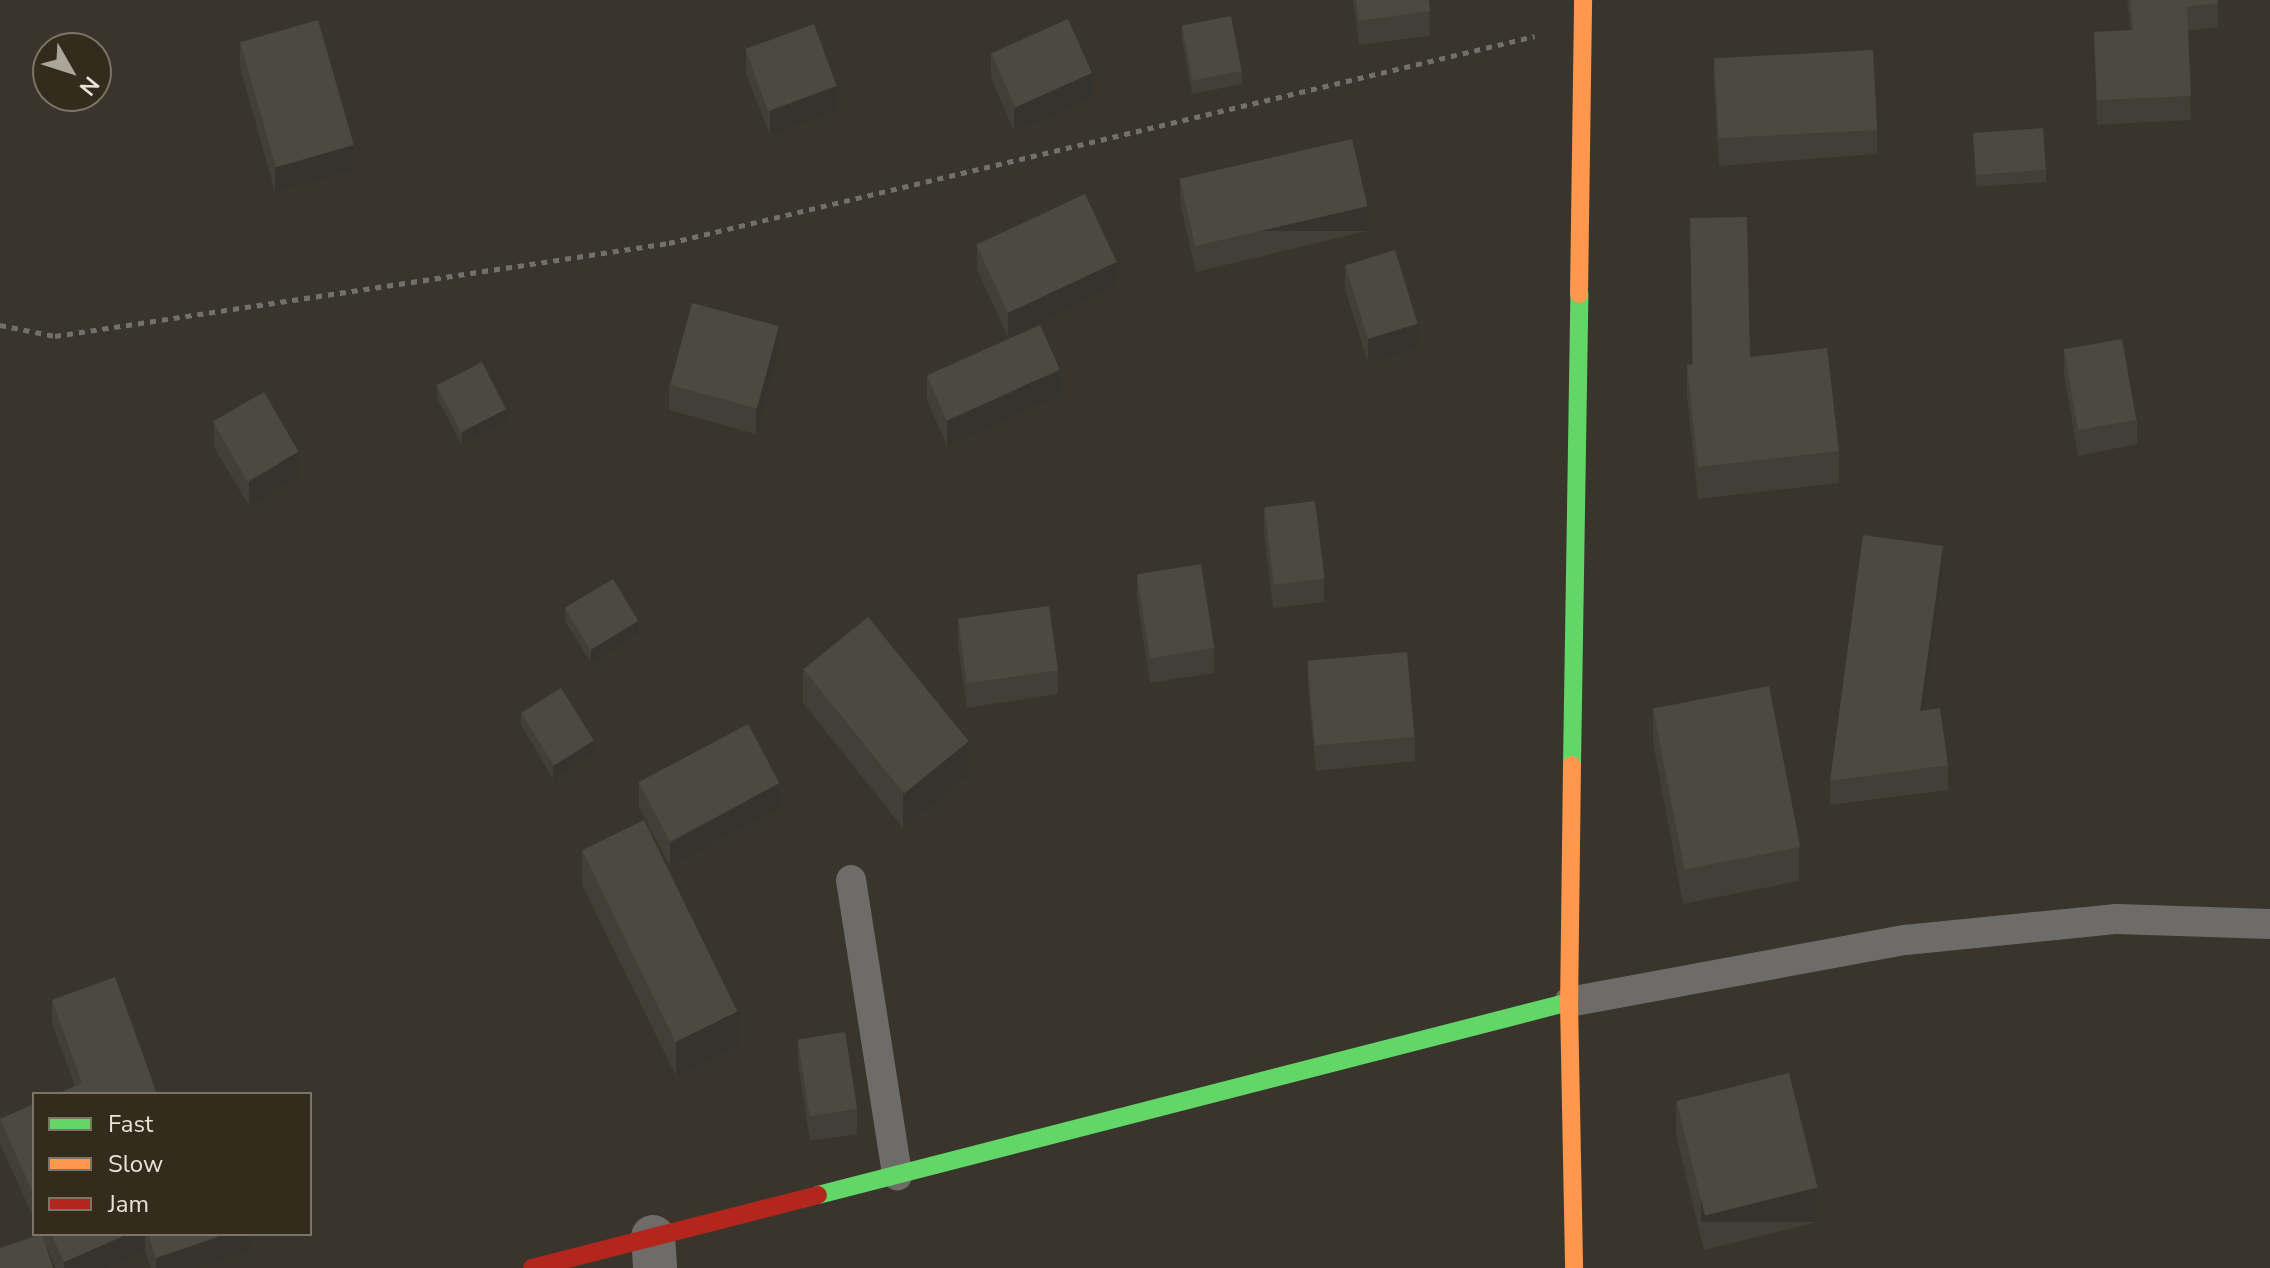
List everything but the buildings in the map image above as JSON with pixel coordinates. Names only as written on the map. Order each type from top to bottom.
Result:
[{"type":"street","points":[[1574,1268],[1569,1002],[1583,0]]},
{"type":"street","points":[[532,1268],[654,1253],[897,1175],[1569,1002]]},
{"type":"lane","points":[[851,880],[897,1175]]},
{"type":"lane","points":[[1569,1002],[1905,940],[2117,919],[2270,924]]},
{"type":"path","points":[[0,325],[55,336],[669,243],[1582,25]]},
{"type":"traffic: fast","points":[[1572,765],[1579,294]]},
{"type":"traffic: fast","points":[[818,1195],[1569,1002]]},
{"type":"traffic: slow","points":[[1579,294],[1583,0]]},
{"type":"traffic: slow","points":[[1572,765],[1569,1002],[1574,1268]]},
{"type":"traffic: jam","points":[[532,1268],[818,1195]]}]
